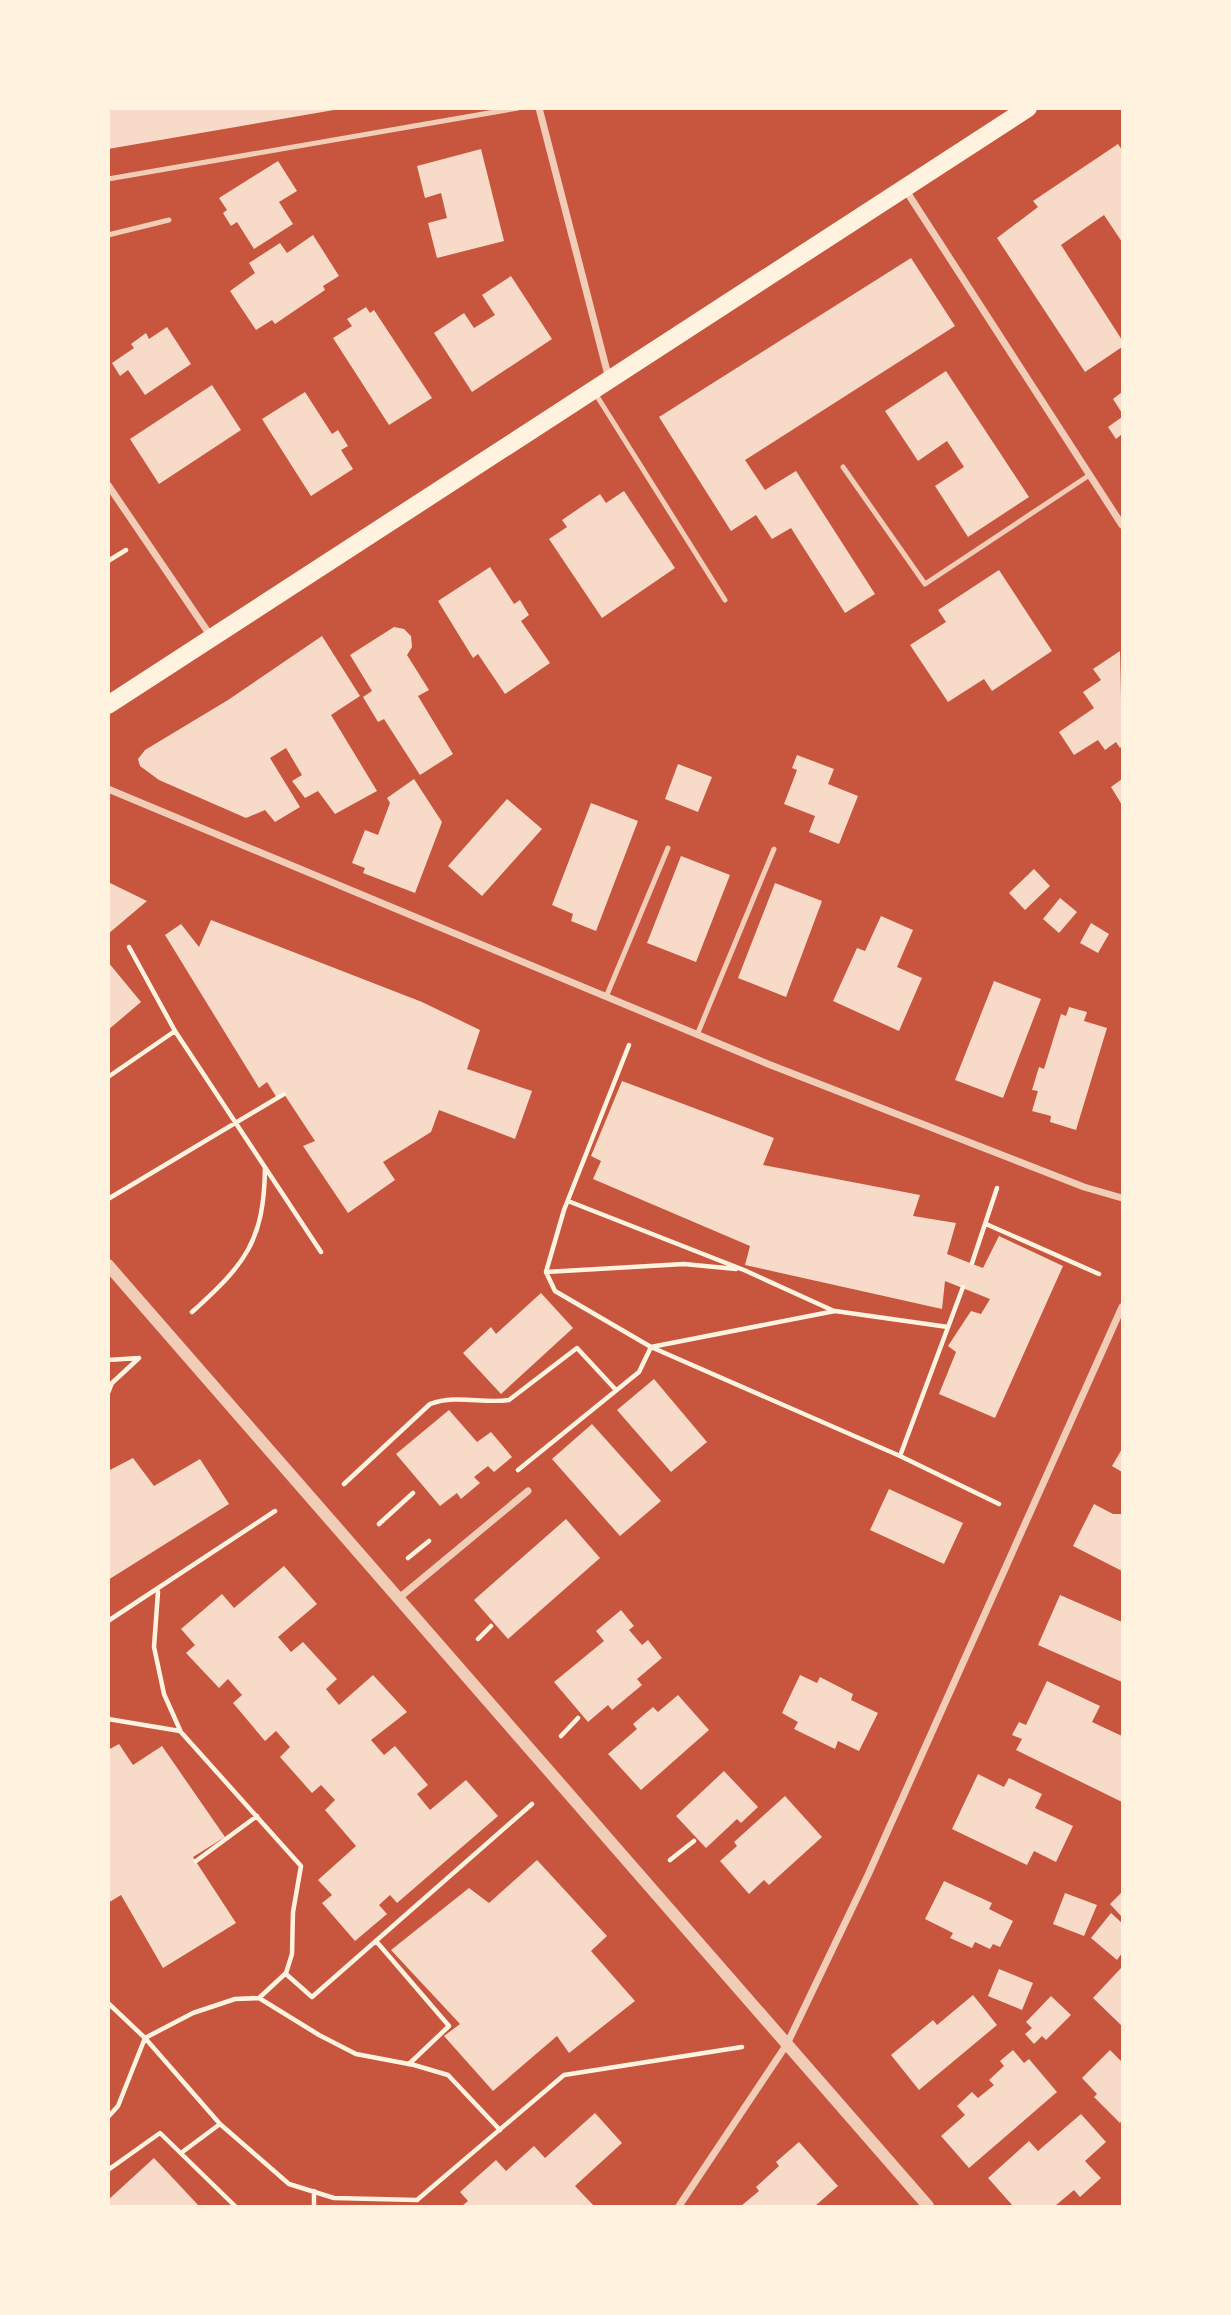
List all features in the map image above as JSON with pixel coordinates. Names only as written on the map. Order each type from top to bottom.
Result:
[{"type":"main road","points":[[108,705],[1028,108]]},
{"type":"street","points":[[539,108],[610,379]]},
{"type":"street","points":[[904,189],[1122,525]]},
{"type":"street","points":[[108,485],[212,638]]},
{"type":"street","points":[[108,789],[697,1035],[1084,1187],[1122,1198]]},
{"type":"street","points":[[108,1265],[928,2207]]},
{"type":"street","points":[[679,2207],[787,2044],[873,1863],[1122,1307]]},
{"type":"street","points":[[399,1598],[528,1491]]},
{"type":"lane","points":[[108,180],[518,108]]},
{"type":"lane","points":[[108,235],[169,220]]},
{"type":"lane","points":[[593,390],[725,600]]},
{"type":"lane","points":[[844,467],[925,584],[1088,476]]},
{"type":"lane","points":[[606,998],[667,848]]},
{"type":"lane","points":[[697,1035],[774,849]]},
{"type":"path","points":[[129,947],[175,1031],[321,1252]]},
{"type":"path","points":[[108,1077],[175,1031]]},
{"type":"path","points":[[629,1045],[568,1201],[546,1272],[555,1291],[651,1347],[900,1456],[999,1504]]},
{"type":"path","points":[[108,1199],[284,1094]]},
{"type":"path","points":[[192,1312],[232,1276],[253,1244],[265,1206],[265,1167]]},
{"type":"path","points":[[972,1263],[998,1188]]},
{"type":"path","points":[[568,1201],[744,1270],[835,1311],[948,1327]]},
{"type":"path","points":[[986,1224],[1099,1274]]},
{"type":"path","points":[[546,1272],[684,1264],[744,1270]]},
{"type":"path","points":[[900,1456],[963,1287]]},
{"type":"path","points":[[651,1347],[835,1311]]},
{"type":"path","points":[[512,1474],[639,1372],[651,1347]]},
{"type":"path","points":[[344,1484],[430,1404],[469,1398],[509,1400],[577,1348],[616,1390]]},
{"type":"path","points":[[108,1360],[139,1358],[112,1384],[108,1393]]},
{"type":"path","points":[[379,1524],[413,1493]]},
{"type":"path","points":[[108,1621],[158,1591],[275,1511]]},
{"type":"path","points":[[408,1558],[439,1532]]},
{"type":"path","points":[[158,1591],[154,1647],[164,1694],[180,1731],[301,1866],[293,1912],[292,1954],[285,1973],[259,1998]]},
{"type":"path","points":[[478,1639],[491,1626]]},
{"type":"path","points":[[561,1736],[579,1718]]},
{"type":"path","points":[[108,1719],[180,1731]]},
{"type":"path","points":[[285,1973],[312,1997],[532,1804]]},
{"type":"path","points":[[195,1861],[257,1816]]},
{"type":"path","points":[[670,1860],[694,1841]]},
{"type":"path","points":[[376,1941],[449,2026],[409,2064]]},
{"type":"path","points":[[108,2117],[118,2106],[145,2038],[193,2012],[235,1999],[259,1998],[356,2054],[448,2075],[500,2130]]},
{"type":"path","points":[[108,2003],[145,2038],[220,2124],[289,2184],[334,2198],[418,2200]]},
{"type":"path","points":[[410,2207],[564,2075],[742,2047]]},
{"type":"path","points":[[181,2153],[220,2124]]},
{"type":"path","points":[[108,2170],[160,2133],[235,2207]]},
{"type":"path","points":[[314,2191],[314,2207]]},
{"type":"building","points":[[108,108],[334,108],[334,110],[108,149]]},
{"type":"building","points":[[1118,144],[1122,150],[1122,242],[1104,215],[1061,245],[1122,340],[1122,347],[1085,372],[997,238],[1038,207],[1033,201]]},
{"type":"building","points":[[481,149],[504,241],[437,258],[428,223],[447,218],[441,193],[425,198],[417,166]]},
{"type":"building","points":[[278,161],[297,191],[279,202],[293,224],[254,249],[237,222],[231,226],[223,213],[227,210],[219,198]]},
{"type":"building","points":[[313,235],[339,276],[323,286],[325,290],[275,324],[272,320],[256,330],[230,291],[255,273],[249,263],[280,243],[287,253]]},
{"type":"building","points":[[911,258],[955,326],[745,460],[765,490],[796,471],[875,594],[845,613],[791,528],[772,539],[756,515],[731,531],[659,417]]},
{"type":"building","points":[[511,276],[552,339],[472,392],[434,333],[464,313],[474,328],[495,315],[482,295]]},
{"type":"building","points":[[366,307],[370,313],[374,310],[432,398],[389,425],[333,338],[352,326],[347,319]]},
{"type":"building","points":[[167,327],[191,364],[145,395],[128,370],[120,376],[112,363],[134,348],[131,344],[146,333],[149,339]]},
{"type":"building","points":[[946,371],[1029,497],[968,537],[935,486],[964,467],[947,441],[918,461],[885,411]]},
{"type":"building","points":[[212,385],[241,430],[159,484],[130,439]]},
{"type":"building","points":[[305,392],[332,434],[338,430],[348,446],[341,450],[353,469],[311,496],[262,419]]},
{"type":"building","points":[[1122,392],[1122,413],[1113,399]]},
{"type":"building","points":[[1122,417],[1122,434],[1116,439],[1108,427]]},
{"type":"building","points":[[624,491],[675,568],[602,618],[549,539],[567,527],[562,520],[600,494],[606,503]]},
{"type":"building","points":[[490,567],[514,604],[520,600],[529,615],[521,621],[550,663],[505,694],[478,654],[473,658],[438,601]]},
{"type":"building","points":[[999,570],[1052,651],[992,691],[984,679],[948,702],[910,645],[946,622],[938,610]]},
{"type":"building","points":[[394,627],[404,629],[411,636],[412,647],[407,655],[429,690],[418,696],[453,754],[420,775],[384,719],[378,722],[363,697],[372,691],[350,655]]},
{"type":"building","points":[[322,636],[360,696],[331,715],[377,791],[335,814],[318,791],[305,798],[292,781],[302,775],[286,748],[270,758],[300,807],[275,822],[265,810],[246,818],[159,780],[140,766],[138,759],[145,750],[228,700]]},
{"type":"building","points":[[1120,651],[1122,746],[1120,748],[1116,742],[1105,750],[1098,740],[1074,755],[1059,732],[1094,708],[1083,692],[1101,680],[1093,669]]},
{"type":"building","points":[[797,755],[834,769],[828,784],[858,796],[839,844],[809,832],[815,816],[784,804],[797,770],[792,768]]},
{"type":"building","points":[[678,764],[712,777],[698,812],[665,799]]},
{"type":"building","points":[[414,779],[442,822],[415,893],[363,873],[365,868],[352,863],[365,830],[378,835],[390,803],[387,798]]},
{"type":"building","points":[[1122,779],[1122,805],[1111,787]]},
{"type":"building","points":[[507,799],[542,829],[482,896],[448,866]]},
{"type":"building","points":[[591,803],[638,821],[596,931],[571,921],[573,914],[552,905]]},
{"type":"building","points":[[681,856],[730,875],[696,962],[647,943]]},
{"type":"building","points":[[1034,869],[1050,886],[1025,910],[1009,893]]},
{"type":"building","points":[[108,882],[147,901],[108,934]]},
{"type":"building","points":[[775,883],[822,901],[786,997],[738,978]]},
{"type":"building","points":[[1060,898],[1077,912],[1059,933],[1043,919]]},
{"type":"building","points":[[881,916],[913,930],[897,967],[922,978],[899,1031],[833,1001],[857,948],[865,951]]},
{"type":"building","points":[[211,920],[422,1002],[480,1030],[467,1069],[532,1091],[515,1139],[439,1110],[431,1132],[383,1162],[395,1180],[348,1213],[303,1146],[315,1141],[284,1094],[277,1098],[267,1082],[259,1088],[165,935],[181,924],[199,947]]},
{"type":"building","points":[[1091,923],[1109,934],[1098,953],[1080,943]]},
{"type":"building","points":[[108,962],[141,1002],[108,1030]]},
{"type":"building","points":[[994,981],[1041,999],[1003,1098],[955,1080]]},
{"type":"building","points":[[1069,1007],[1087,1012],[1084,1021],[1107,1028],[1076,1130],[1050,1122],[1051,1116],[1032,1111],[1038,1091],[1032,1090],[1039,1067],[1044,1069],[1061,1014],[1066,1016]]},
{"type":"building","points":[[622,1081],[774,1138],[763,1165],[920,1195],[913,1216],[956,1223],[947,1254],[983,1268],[999,1236],[1063,1266],[995,1418],[939,1394],[956,1352],[948,1346],[971,1311],[981,1314],[990,1299],[945,1281],[942,1309],[745,1265],[750,1246],[593,1179],[601,1161],[591,1156]]},
{"type":"building","points":[[541,1293],[573,1328],[501,1394],[463,1353],[491,1327],[496,1334]]},
{"type":"building","points":[[654,1379],[707,1442],[671,1472],[617,1410]]},
{"type":"building","points":[[449,1410],[477,1442],[491,1432],[512,1457],[494,1472],[488,1466],[474,1477],[480,1483],[461,1499],[457,1493],[440,1506],[396,1454]]},
{"type":"building","points":[[592,1424],[661,1501],[620,1536],[552,1459]]},
{"type":"building","points":[[1122,1449],[1122,1472],[1112,1466]]},
{"type":"building","points":[[133,1458],[154,1486],[200,1459],[229,1504],[108,1580],[108,1471]]},
{"type":"building","points":[[889,1489],[963,1523],[944,1564],[870,1530]]},
{"type":"building","points":[[1094,1504],[1113,1514],[1122,1514],[1122,1571],[1073,1546]]},
{"type":"building","points":[[566,1519],[600,1558],[508,1639],[474,1600]]},
{"type":"building","points":[[284,1566],[317,1604],[278,1637],[291,1652],[303,1642],[337,1679],[326,1689],[339,1705],[373,1675],[407,1712],[371,1740],[384,1755],[395,1746],[428,1785],[417,1794],[430,1810],[466,1780],[498,1816],[397,1903],[390,1895],[379,1905],[387,1914],[355,1941],[322,1903],[332,1895],[318,1880],[356,1846],[325,1810],[335,1800],[321,1785],[312,1793],[280,1757],[290,1747],[276,1731],[265,1741],[233,1703],[242,1695],[228,1679],[219,1688],[186,1653],[195,1645],[181,1629],[222,1594],[234,1608]]},
{"type":"building","points":[[1060,1595],[1122,1622],[1122,1682],[1038,1645]]},
{"type":"building","points":[[621,1610],[634,1626],[629,1630],[642,1645],[648,1640],[662,1658],[637,1679],[642,1685],[612,1710],[608,1705],[588,1722],[554,1682],[604,1641],[596,1631]]},
{"type":"building","points":[[800,1675],[817,1683],[820,1677],[853,1694],[851,1700],[878,1713],[859,1751],[838,1741],[835,1749],[794,1729],[798,1722],[782,1713]]},
{"type":"building","points":[[1047,1681],[1100,1706],[1092,1722],[1122,1736],[1122,1802],[1016,1750],[1022,1739],[1012,1735],[1019,1722],[1026,1725]]},
{"type":"building","points":[[678,1695],[709,1730],[641,1790],[608,1754],[637,1729],[633,1724],[653,1707],[658,1712]]},
{"type":"building","points":[[119,1744],[133,1765],[162,1746],[225,1837],[193,1857],[236,1923],[163,1968],[121,1895],[108,1903],[108,1750]]},
{"type":"building","points":[[724,1771],[758,1807],[741,1823],[737,1819],[706,1848],[676,1816]]},
{"type":"building","points":[[978,1774],[1004,1787],[1009,1778],[1042,1794],[1035,1808],[1073,1826],[1056,1862],[1034,1851],[1027,1865],[952,1829]]},
{"type":"building","points":[[785,1796],[822,1837],[769,1885],[764,1880],[749,1894],[720,1861],[737,1846],[734,1842]]},
{"type":"building","points":[[537,1860],[607,1936],[591,1951],[635,2001],[569,2053],[557,2036],[493,2091],[444,2036],[460,2024],[391,1950],[469,1888],[489,1903]]},
{"type":"building","points":[[944,1881],[992,1903],[989,1909],[1013,1921],[1000,1947],[993,1944],[990,1949],[975,1942],[972,1948],[950,1938],[953,1933],[925,1919]]},
{"type":"building","points":[[1122,1892],[1122,1917],[1110,1904]]},
{"type":"building","points":[[1065,1893],[1097,1905],[1084,1936],[1053,1924]]},
{"type":"building","points":[[1111,1913],[1122,1923],[1122,1953],[1117,1960],[1091,1938]]},
{"type":"building","points":[[1122,1967],[1122,2026],[1093,1998]]},
{"type":"building","points":[[999,1969],[1033,1983],[1022,2010],[988,1996]]},
{"type":"building","points":[[973,1995],[997,2025],[919,2090],[891,2055],[933,2020],[937,2025]]},
{"type":"building","points":[[1051,1996],[1071,2015],[1046,2040],[1042,2036],[1034,2044],[1025,2034],[1032,2028],[1026,2022]]},
{"type":"building","points":[[1013,2050],[1024,2063],[1029,2059],[1057,2092],[969,2168],[941,2136],[965,2115],[957,2106],[972,2092],[978,2098],[994,2085],[989,2080],[1004,2066],[1000,2061]]},
{"type":"building","points":[[1110,2050],[1122,2062],[1120,2123],[1094,2097],[1097,2094],[1082,2078]]},
{"type":"building","points":[[595,2113],[622,2143],[575,2186],[594,2206],[462,2206],[468,2201],[460,2192],[496,2160],[506,2171],[534,2146],[545,2158]]},
{"type":"building","points":[[1081,2114],[1106,2142],[1085,2161],[1101,2178],[1080,2197],[1074,2190],[1055,2206],[1013,2206],[988,2178],[1029,2141],[1038,2151]]},
{"type":"building","points":[[799,2142],[838,2186],[815,2206],[741,2206],[759,2191],[756,2187],[779,2166],[776,2162]]},
{"type":"building","points":[[154,2158],[199,2206],[108,2206],[108,2200]]}]
